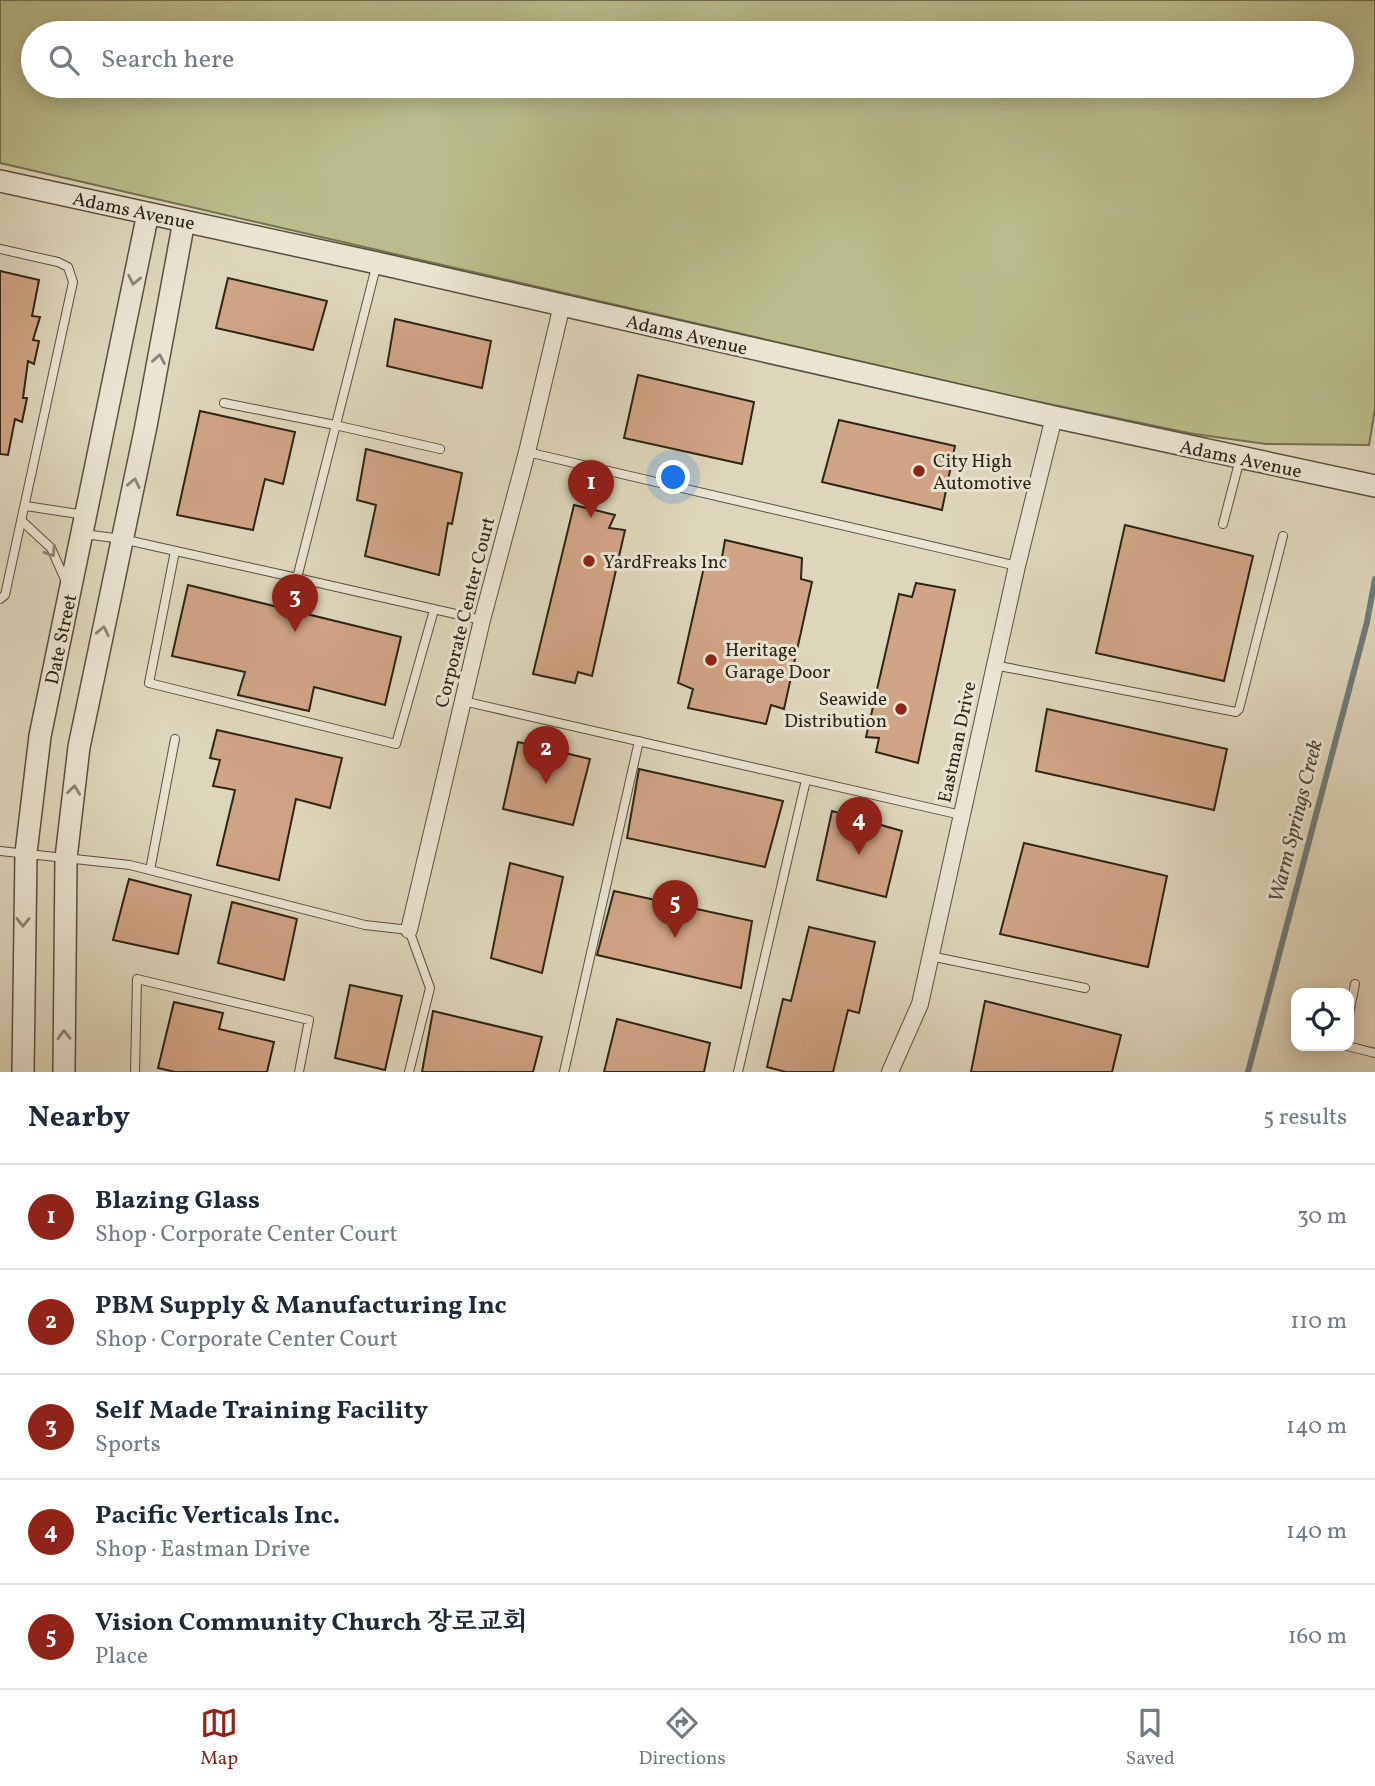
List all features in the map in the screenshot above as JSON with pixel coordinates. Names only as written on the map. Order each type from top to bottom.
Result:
[{"type":"street","name":"Adams Avenue","points":[[0,181],[1369,485]]},
{"type":"street","name":"Date Street","points":[[23,1072],[26,853],[40,736],[148,213]]},
{"type":"street","name":"Date Street","points":[[64,1072],[66,858],[79,747],[146,426],[184,221]]},
{"type":"street","name":"Corporate Center Court","points":[[409,930],[482,620],[527,452],[562,305]]},
{"type":"street","name":"Eastman Drive","points":[[890,1072],[920,1004],[994,665],[1054,417]]},
{"type":"lane","points":[[0,249],[58,261],[68,267],[73,282],[23,522],[5,596],[0,599]]},
{"type":"lane","points":[[297,578],[377,263]]},
{"type":"lane","points":[[224,403],[440,449]]},
{"type":"lane","points":[[527,452],[1017,566]]},
{"type":"lane","points":[[1223,524],[1240,458]]},
{"type":"lane","points":[[26,506],[122,540],[482,620]]},
{"type":"lane","points":[[23,522],[51,548],[70,590]]},
{"type":"lane","points":[[994,665],[1236,712],[1239,709],[1283,536]]},
{"type":"lane","points":[[174,551],[149,683],[396,744],[434,610]]},
{"type":"lane","points":[[463,701],[961,815]]},
{"type":"lane","points":[[150,870],[175,739]]},
{"type":"lane","points":[[564,1072],[639,741]]},
{"type":"lane","points":[[738,1072],[806,780]]},
{"type":"lane","points":[[0,850],[130,864],[365,925],[409,930],[430,988],[409,1072]]},
{"type":"lane","points":[[930,956],[1085,988]]},
{"type":"lane","points":[[135,1072],[137,979],[309,1020],[299,1072]]},
{"type":"lane","points":[[1354,989],[1355,984]]},
{"type":"lane","points":[[1354,1048],[1375,1053]]},
{"type":"green space","points":[[0,0],[1375,0],[1375,409],[1369,445],[1266,444],[1194,434],[1015,397],[0,163]]},
{"type":"building","points":[[0,271],[39,280],[32,316],[40,317],[33,340],[39,341],[34,364],[28,361],[23,398],[27,398],[22,422],[15,419],[8,455],[0,454]]},
{"type":"building","points":[[228,278],[327,301],[313,350],[216,328]]},
{"type":"building","points":[[395,319],[491,341],[482,388],[387,366]]},
{"type":"building","points":[[638,375],[754,402],[742,464],[624,438]]},
{"type":"building","points":[[200,411],[295,432],[283,484],[265,479],[253,530],[177,515]]},
{"type":"building","points":[[839,420],[955,446],[942,510],[822,482]]},
{"type":"building","points":[[366,449],[462,473],[452,524],[448,523],[439,575],[365,556],[376,505],[357,500]]},
{"type":"building","points":[[574,505],[615,515],[609,528],[625,530],[592,676],[578,672],[575,683],[533,674]]},
{"type":"building","points":[[1125,525],[1253,556],[1224,681],[1096,653]]},
{"type":"building","points":[[725,540],[802,558],[801,579],[812,582],[784,709],[771,705],[766,724],[688,708],[693,689],[678,683],[706,558],[721,563]]},
{"type":"building","points":[[916,583],[955,590],[918,763],[876,752],[879,738],[866,737],[899,594],[912,597]]},
{"type":"building","points":[[188,585],[401,637],[385,705],[314,687],[309,711],[238,695],[245,672],[172,656]]},
{"type":"building","points":[[1047,709],[1227,749],[1214,810],[1036,771]]},
{"type":"building","points":[[217,730],[342,758],[330,808],[296,799],[279,880],[217,865],[235,790],[213,786],[220,760],[210,758]]},
{"type":"building","points":[[518,742],[590,759],[573,825],[503,809]]},
{"type":"building","points":[[639,769],[783,801],[765,867],[627,838]]},
{"type":"building","points":[[832,811],[902,831],[886,897],[817,880]]},
{"type":"building","points":[[1024,843],[1167,876],[1148,967],[1000,934]]},
{"type":"building","points":[[510,863],[563,877],[542,973],[491,958]]},
{"type":"building","points":[[129,879],[191,895],[178,954],[113,940]]},
{"type":"building","points":[[614,891],[752,921],[741,988],[597,955]]},
{"type":"building","points":[[232,902],[297,919],[284,980],[218,963]]},
{"type":"building","points":[[809,927],[875,942],[859,1013],[848,1010],[833,1072],[786,1072],[767,1067],[783,999],[791,1001]]},
{"type":"building","points":[[350,985],[402,996],[385,1070],[335,1058]]},
{"type":"building","points":[[985,1001],[1121,1035],[1112,1072],[971,1072]]},
{"type":"building","points":[[174,1002],[223,1013],[219,1029],[274,1042],[267,1072],[175,1072],[158,1068]]},
{"type":"building","points":[[433,1011],[542,1037],[533,1072],[422,1072]]},
{"type":"building","points":[[617,1019],[710,1043],[704,1072],[604,1072]]},
{"type":"waterway","name":"Warm Springs Creek","points":[[1248,1072],[1367,622],[1375,579]]},
{"type":"place","name":"City High Automotive","points":[[919,471]]},
{"type":"place","name":"Blazing Glass","points":[[591,518]]},
{"type":"place","name":"YardFreaks Inc","points":[[589,561]]},
{"type":"place","name":"Self Made Training Facility","points":[[295,632]]},
{"type":"place","name":"Heritage Garage Door","points":[[711,660]]},
{"type":"place","name":"Seawide Distribution","points":[[901,709]]},
{"type":"place","name":"PBM Supply & Manufacturing Inc","points":[[546,784]]},
{"type":"place","name":"Pacific Verticals Inc.","points":[[859,855]]},
{"type":"place","name":"Vision Community Church 장로교회","points":[[675,938]]}]
